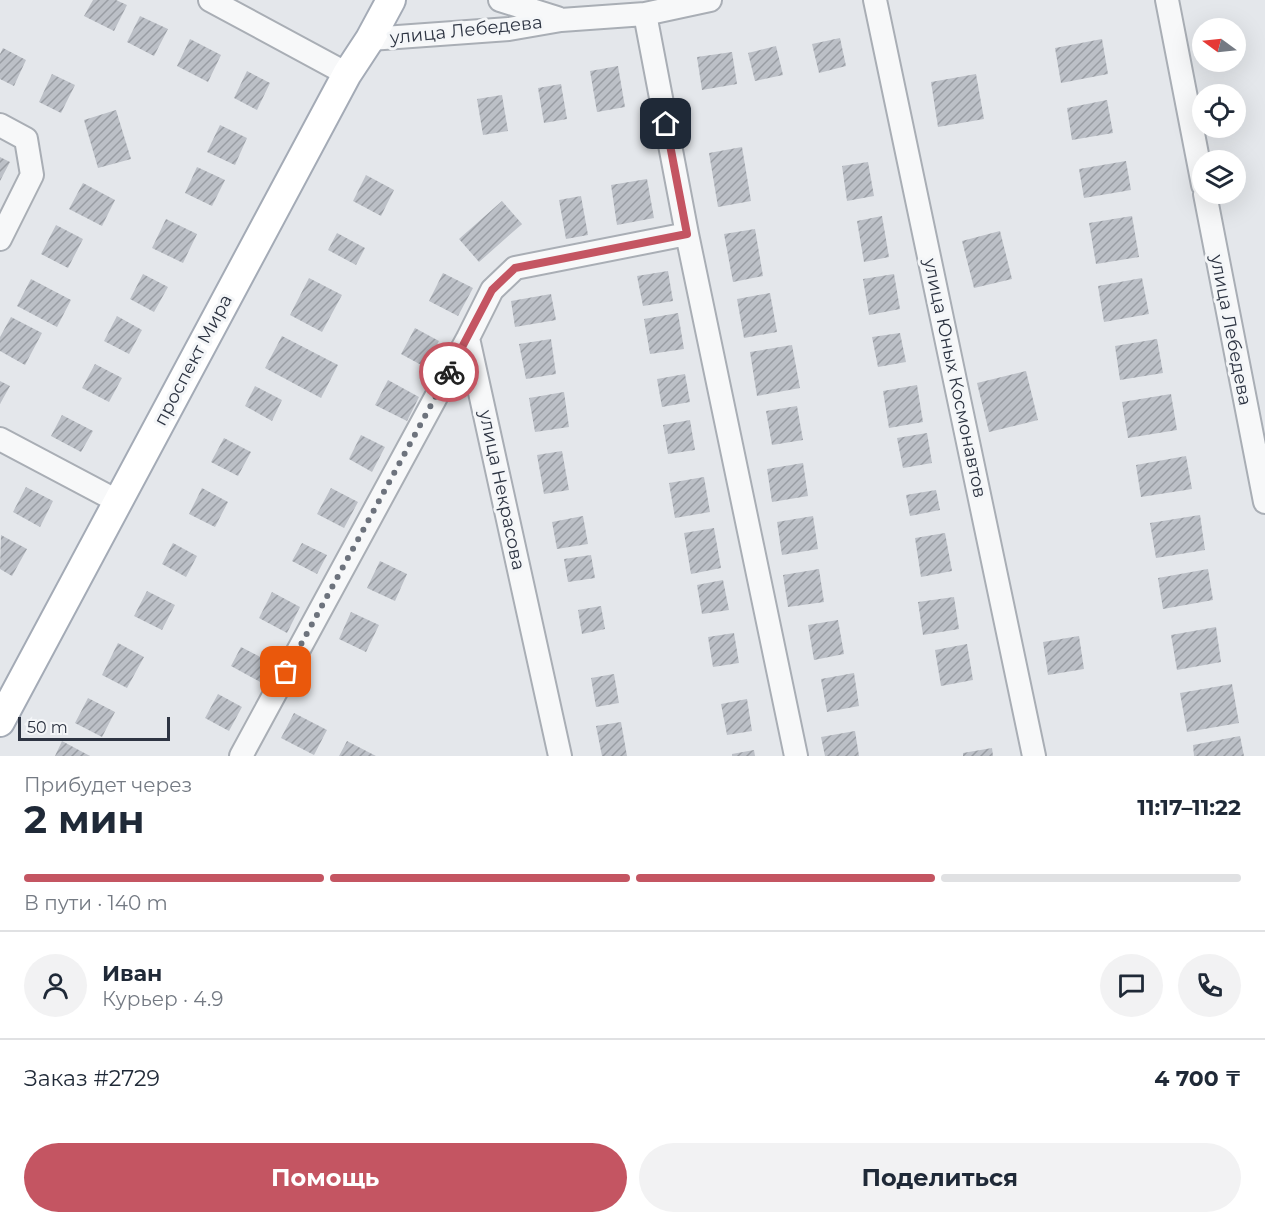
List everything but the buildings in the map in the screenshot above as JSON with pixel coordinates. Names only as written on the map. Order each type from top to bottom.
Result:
[{"type":"main road","name":"проспект Мира","points":[[0,722],[347,74],[370,39],[391,0]]},
{"type":"street","points":[[210,0],[347,74]]},
{"type":"street","name":"улица Лебедева","points":[[500,0],[561,20]]},
{"type":"street","name":"улица Лебедева","points":[[370,39],[509,29],[561,20],[645,14],[710,0]]},
{"type":"street","name":"улица Юных Космонавтов","points":[[875,0],[1034,756]]},
{"type":"street","points":[[1167,0],[1196,150]]},
{"type":"street","points":[[645,14],[687,234],[796,756]]},
{"type":"street","points":[[0,125],[26,140],[32,175],[0,239]]},
{"type":"street","name":"улица Лебедева","points":[[1207,204],[1265,502]]},
{"type":"street","points":[[241,756],[492,290],[515,268],[687,234]]},
{"type":"street","name":"улица Некрасова","points":[[468,338],[560,756]]},
{"type":"street","points":[[0,439],[117,501]]},
{"type":"way so far","points":[[286,672],[449,372]]},
{"type":"route","points":[[449,372],[492,290],[515,268],[687,234],[666,124]]}]
